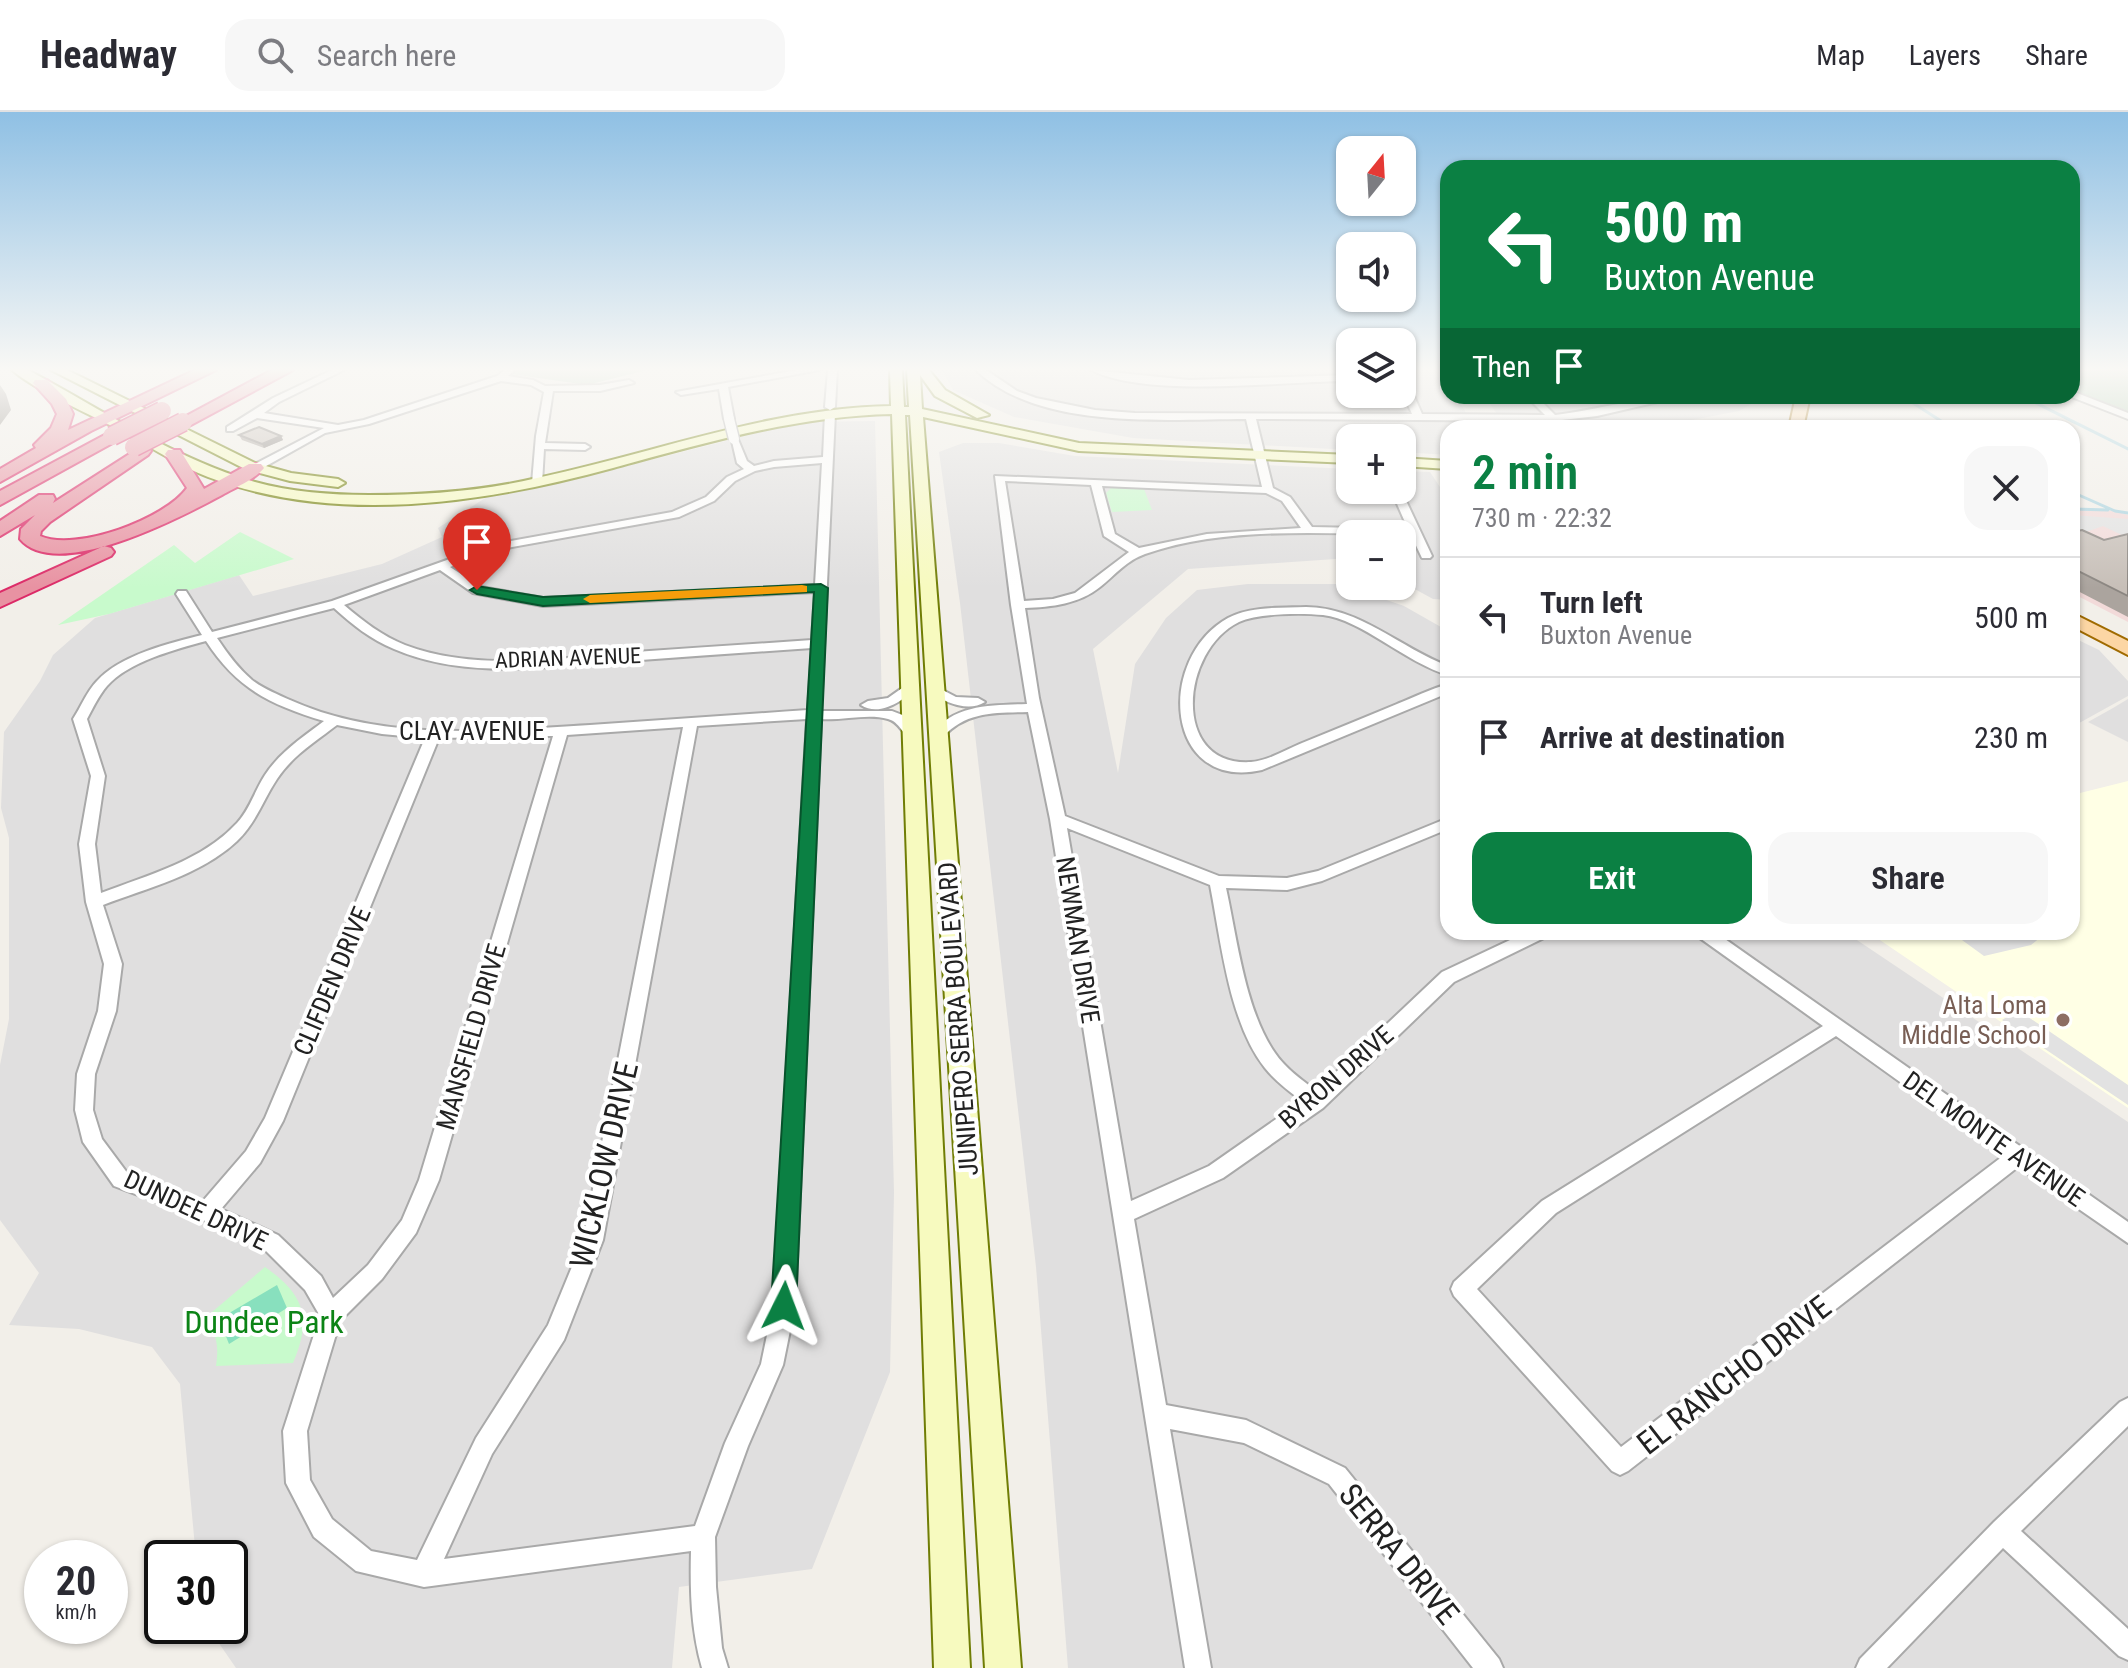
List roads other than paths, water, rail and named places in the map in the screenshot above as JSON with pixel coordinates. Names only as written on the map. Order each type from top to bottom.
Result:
[{"type":"highway","points":[[4,475],[46,443]]},
{"type":"highway","points":[[4,475],[75,443]]},
{"type":"highway","points":[[0,499],[85,443]]},
{"type":"highway","points":[[0,530],[67,485],[151,443]]},
{"type":"highway","points":[[138,449],[49,513],[31,529],[30,539],[44,547],[79,547],[109,539],[250,476]]},
{"type":"highway","points":[[161,516],[190,497],[196,488],[174,454]]},
{"type":"highway","points":[[0,601],[250,476]]},
{"type":"main road","points":[[147,443],[174,454],[309,495],[385,498],[471,493],[664,443]]},
{"type":"main road","points":[[192,443],[250,476],[394,485],[536,478]]},
{"type":"main road","name":"JUNIPERO SERRA BOULEVARD","points":[[900,443],[912,685],[925,735],[1003,1668]]},
{"type":"main road","name":"JUNIPERO SERRA BOULEVARD","points":[[918,443],[935,690],[925,735],[952,1668]]},
{"type":"main road","points":[[1050,443],[1336,458]]},
{"type":"main road","points":[[1101,443],[1138,449]]},
{"type":"main road","points":[[1416,463],[1440,465]]},
{"type":"main road","points":[[2080,607],[2128,632]]},
{"type":"main road","points":[[2080,623],[2128,649]]},
{"type":"street","points":[[250,476],[315,443]]},
{"type":"street","points":[[536,478],[541,443]]},
{"type":"street","points":[[735,443],[742,463],[752,469]]},
{"type":"street","points":[[715,1668],[706,1618],[703,1537],[737,1443],[772,1365],[784,1306],[829,443]]},
{"type":"street","points":[[1254,443],[1264,463],[1268,490],[1286,499],[1309,531]]},
{"type":"street","points":[[540,450],[585,447]]},
{"type":"street","name":"DUNDEE DRIVE","points":[[331,1315],[313,1283],[271,1242],[206,1212],[121,1180],[93,1142],[84,1110],[86,1074],[107,1011],[113,964],[94,902],[87,844],[98,776],[80,719],[102,683],[120,669],[168,647],[336,604],[493,547],[675,515],[710,499],[731,479],[752,469],[789,462],[828,460]]},
{"type":"street","name":"NEWMAN DRIVE","points":[[1198,1668],[1058,819],[1032,703],[999,478],[1268,490]]},
{"type":"street","points":[[1096,483],[1110,536],[1137,552]]},
{"type":"street","points":[[1017,605],[1069,600],[1089,590],[1137,552],[1174,543],[1218,537],[1336,531]]},
{"type":"street","points":[[1416,536],[1426,556]]},
{"type":"street","points":[[441,566],[477,590],[543,602],[821,588]]},
{"type":"street","name":"CLAY AVENUE","points":[[182,594],[231,666],[261,691],[333,721],[388,732],[433,736],[561,731],[815,714],[828,717],[891,715],[925,735]]},
{"type":"street","name":"ADRIAN AVENUE","points":[[336,604],[351,621],[374,637],[421,653],[464,661],[532,663],[816,644]]},
{"type":"street","points":[[1440,668],[1331,612],[1313,609],[1256,614],[1225,626],[1195,660],[1186,704],[1197,744],[1203,752],[1225,764],[1257,767],[1440,691]]},
{"type":"street","name":"CLAY AVENUE","points":[[815,714],[828,708],[892,702],[912,685]]},
{"type":"street","points":[[935,690],[945,698],[962,703],[1032,703]]},
{"type":"street","points":[[925,735],[963,713],[1032,703]]},
{"type":"street","points":[[94,902],[191,862],[223,844],[244,826],[277,768],[333,721]]},
{"type":"street","name":"WICKLOW DRIVE","points":[[424,1574],[484,1446],[556,1332],[593,1240],[691,723]]},
{"type":"street","name":"MANSFIELD DRIVE","points":[[331,1315],[384,1260],[409,1226],[429,1180],[561,731]]},
{"type":"street","name":"CLIFDEN DRIVE","points":[[206,1212],[253,1157],[273,1121],[433,736]]},
{"type":"street","points":[[1058,819],[1217,882],[1287,884],[1322,875],[1440,826]]},
{"type":"street","points":[[1217,882],[1240,984],[1264,1050],[1269,1060],[1316,1102]]},
{"type":"street","name":"BYRON DRIVE","points":[[1124,1214],[1216,1172],[1316,1102],[1448,977],[1525,940]]},
{"type":"street","name":"DEL MONTE AVENUE","points":[[1714,940],[2128,1234]]},
{"type":"street","name":"EL RANCHO DRIVE","points":[[1836,1027],[1549,1207],[1462,1289],[1620,1463],[2018,1156]]},
{"type":"street","points":[[331,1315],[295,1431],[298,1483],[323,1528],[365,1562],[424,1574],[703,1537]]},
{"type":"street","points":[[1869,1668],[2003,1531],[2128,1411]]},
{"type":"street","name":"SERRA DRIVE","points":[[1158,1415],[1246,1432],[1337,1476],[1490,1668]]},
{"type":"street","points":[[2003,1531],[2128,1647]]},
{"type":"waterway","points":[[2115,443],[2128,449]]},
{"type":"waterway","points":[[2080,496],[2115,511],[2128,513]]},
{"type":"waterway","points":[[2080,509],[2108,510]]},
{"type":"place","name":"Alta Loma Middle School","points":[[2063,1020]]},
{"type":"park label","name":"Dundee Park","points":[[264,1322]]}]
